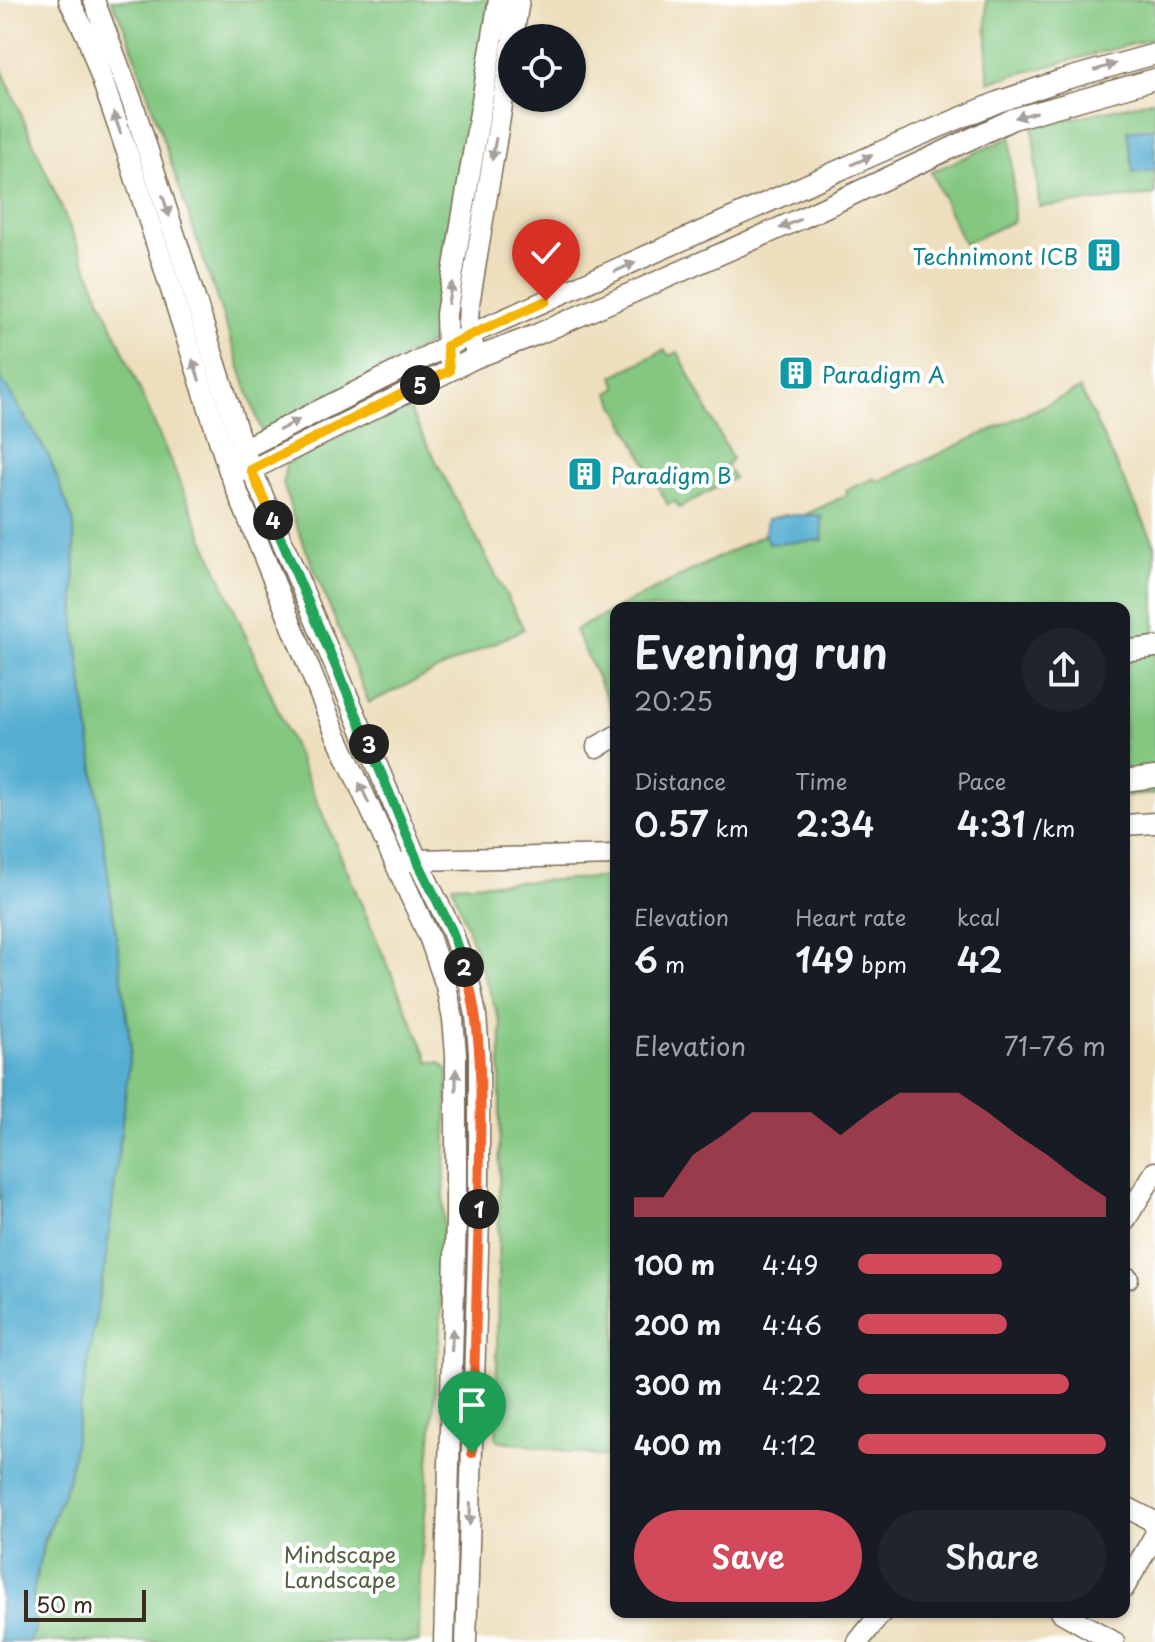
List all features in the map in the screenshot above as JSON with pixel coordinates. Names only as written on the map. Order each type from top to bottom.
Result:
[{"type":"street","points":[[69,0],[87,36],[123,140],[229,471],[336,734],[407,862],[452,931],[469,980],[479,1053],[479,1219],[466,1642]]},
{"type":"street","points":[[94,0],[111,38],[133,104],[243,449],[407,862],[446,986],[456,1054],[456,1219],[444,1642]]},
{"type":"street","points":[[449,371],[446,314],[499,0]]},
{"type":"street","points":[[515,24],[519,0]]},
{"type":"street","points":[[229,471],[243,449],[471,334],[1010,98],[1155,54]]},
{"type":"street","points":[[229,471],[251,470],[475,358],[538,334],[800,219],[1013,119],[1155,79]]},
{"type":"street","points":[[475,358],[469,304],[501,112]]},
{"type":"street","points":[[900,144],[912,165]]},
{"type":"street","points":[[1130,650],[1155,647]]},
{"type":"street","points":[[597,747],[610,739]]},
{"type":"street","points":[[1130,780],[1155,777]]},
{"type":"street","points":[[1130,825],[1155,823]]},
{"type":"street","points":[[407,862],[610,855]]},
{"type":"street","points":[[1130,1212],[1155,1172]]},
{"type":"street","points":[[1130,1509],[1151,1520],[1155,1527]]},
{"type":"street","points":[[1130,1578],[1155,1535]]},
{"type":"street","points":[[858,1642],[877,1618]]},
{"type":"street","points":[[876,1642],[879,1618]]},
{"type":"street","points":[[1072,1618],[1114,1642]]},
{"type":"green space","points":[[111,0],[489,0],[432,342],[262,433],[128,35]]},
{"type":"green space","points":[[986,0],[1155,0],[1155,38],[988,82]]},
{"type":"green space","name":"Mindscape Landscape","points":[[0,65],[429,1061],[440,1063],[448,1070],[440,1326],[420,1578],[419,1642],[29,1642],[40,1559],[68,1481],[131,1047],[75,627],[74,523],[49,457],[0,376]]},
{"type":"green space","points":[[1155,100],[1155,195],[1039,207],[1033,127]]},
{"type":"green space","points":[[1011,137],[1014,221],[964,244],[931,172]]},
{"type":"green space","points":[[664,350],[670,356],[678,352],[732,459],[726,466],[734,478],[679,508],[675,501],[668,505],[609,393],[617,388],[613,376]]},
{"type":"green space","points":[[1080,389],[1155,545],[1155,794],[1130,796],[1130,602],[629,602],[847,495],[846,490],[875,478],[878,482]]},
{"type":"green space","points":[[405,402],[524,629],[369,703],[294,520],[283,483],[286,464]]},
{"type":"green space","points":[[610,612],[610,705],[575,630]]},
{"type":"green space","points":[[610,877],[610,1458],[496,1440],[501,1024],[452,885]]},
{"type":"water","points":[[1155,128],[1155,170],[1133,173],[1128,131]]},
{"type":"water","points":[[0,376],[49,457],[74,523],[75,627],[131,1047],[107,1251],[68,1481],[44,1540],[33,1593],[35,1629],[29,1642],[0,1642]]},
{"type":"water","points":[[785,515],[821,515],[823,540],[770,544],[764,535],[767,519]]},
{"type":"place","name":"Technimont ICB","points":[[1104,255]]},
{"type":"place","name":"Paradigm A","points":[[796,373]]},
{"type":"place","name":"Paradigm B","points":[[585,474]]},
{"type":"route","points":[[472,1453],[479,1219],[479,1053],[469,980],[452,931],[417,860],[251,470],[449,371],[447,346],[546,301]]}]
